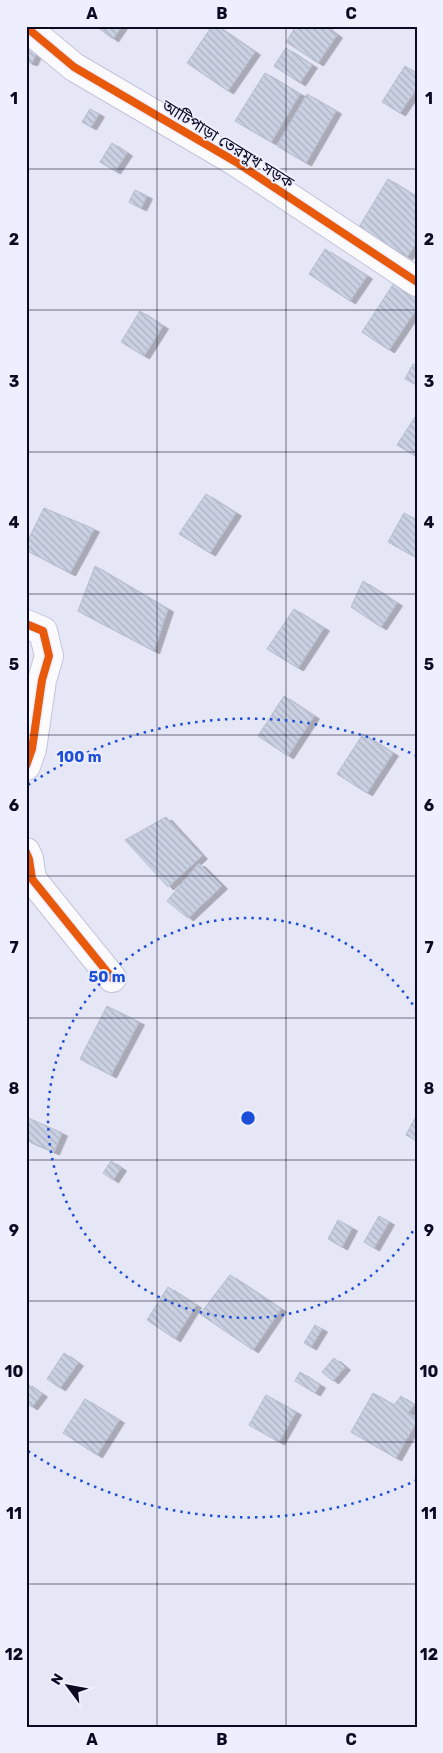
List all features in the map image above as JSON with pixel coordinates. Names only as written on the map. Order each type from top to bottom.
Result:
[{"type":"street","name":"আটিপাড়া তেরমুখ সড়ক","points":[[26,27],[74,67],[236,162],[417,282]]},
{"type":"street","points":[[26,624],[43,631],[49,656],[42,680],[32,748],[26,766]]},
{"type":"street","points":[[26,852],[32,879],[112,978]]},
{"type":"building","points":[[96,26],[122,26],[113,39]]},
{"type":"building","points":[[212,26],[217,26],[255,52],[228,91],[187,63]]},
{"type":"building","points":[[296,26],[325,26],[337,35],[318,63],[286,42]]},
{"type":"building","points":[[26,37],[39,48],[32,63],[26,61]]},
{"type":"building","points":[[286,48],[312,65],[300,83],[274,66]]},
{"type":"building","points":[[405,66],[417,74],[417,88],[400,113],[382,102]]},
{"type":"building","points":[[265,73],[300,94],[271,142],[235,121]]},
{"type":"building","points":[[307,94],[336,111],[306,163],[277,146]]},
{"type":"building","points":[[90,109],[99,114],[91,127],[82,122]]},
{"type":"building","points":[[112,143],[127,153],[115,171],[100,162]]},
{"type":"building","points":[[388,179],[417,197],[417,242],[407,257],[359,227]]},
{"type":"building","points":[[135,190],[147,196],[141,208],[129,202]]},
{"type":"building","points":[[325,249],[367,276],[350,301],[309,274]]},
{"type":"building","points":[[394,283],[417,298],[417,308],[389,350],[362,332]]},
{"type":"building","points":[[140,311],[163,326],[144,356],[121,342]]},
{"type":"building","points":[[413,364],[417,365],[417,385],[405,379]]},
{"type":"building","points":[[417,414],[417,457],[397,445]]},
{"type":"building","points":[[206,494],[236,513],[210,553],[179,534]]},
{"type":"building","points":[[44,508],[94,529],[70,573],[26,550],[26,544]]},
{"type":"building","points":[[404,513],[417,520],[417,558],[388,542]]},
{"type":"building","points":[[95,566],[168,609],[154,651],[78,611]]},
{"type":"building","points":[[363,581],[397,603],[381,627],[351,607]]},
{"type":"building","points":[[294,609],[324,628],[298,668],[267,649]]},
{"type":"building","points":[[284,696],[314,716],[288,756],[258,736]]},
{"type":"building","points":[[363,734],[393,753],[367,793],[337,774]]},
{"type":"building","points":[[166,817],[202,856],[168,887],[125,840]]},
{"type":"building","points":[[199,863],[222,886],[188,918],[167,901]]},
{"type":"building","points":[[107,1006],[139,1022],[111,1075],[80,1059]]},
{"type":"building","points":[[26,1117],[62,1133],[54,1152],[26,1140]]},
{"type":"building","points":[[415,1118],[417,1119],[417,1141],[406,1135]]},
{"type":"building","points":[[111,1161],[121,1168],[113,1180],[103,1173]]},
{"type":"building","points":[[379,1216],[389,1222],[374,1248],[364,1242]]},
{"type":"building","points":[[338,1220],[352,1228],[342,1247],[328,1239]]},
{"type":"building","points":[[230,1275],[281,1309],[253,1350],[200,1314]]},
{"type":"building","points":[[168,1287],[196,1305],[175,1339],[147,1320]]},
{"type":"building","points":[[315,1325],[322,1329],[311,1347],[304,1343]]},
{"type":"building","points":[[64,1353],[78,1363],[60,1388],[47,1379]]},
{"type":"building","points":[[334,1358],[345,1367],[333,1381],[322,1372]]},
{"type":"building","points":[[300,1372],[320,1385],[315,1393],[295,1381]]},
{"type":"building","points":[[26,1383],[42,1394],[32,1407],[26,1403]]},
{"type":"building","points":[[373,1393],[394,1405],[401,1396],[414,1405],[408,1413],[417,1418],[417,1421],[396,1458],[351,1432]]},
{"type":"building","points":[[266,1395],[296,1412],[279,1442],[249,1425]]},
{"type":"building","points":[[85,1399],[119,1420],[97,1455],[63,1433]]},
{"type":"cycle path","points":[[26,27],[74,67],[236,162],[417,282]]},
{"type":"cycle path","points":[[26,624],[43,631],[49,656],[42,680],[32,749],[26,766]]},
{"type":"cycle path","points":[[26,852],[32,879],[112,978]]}]
